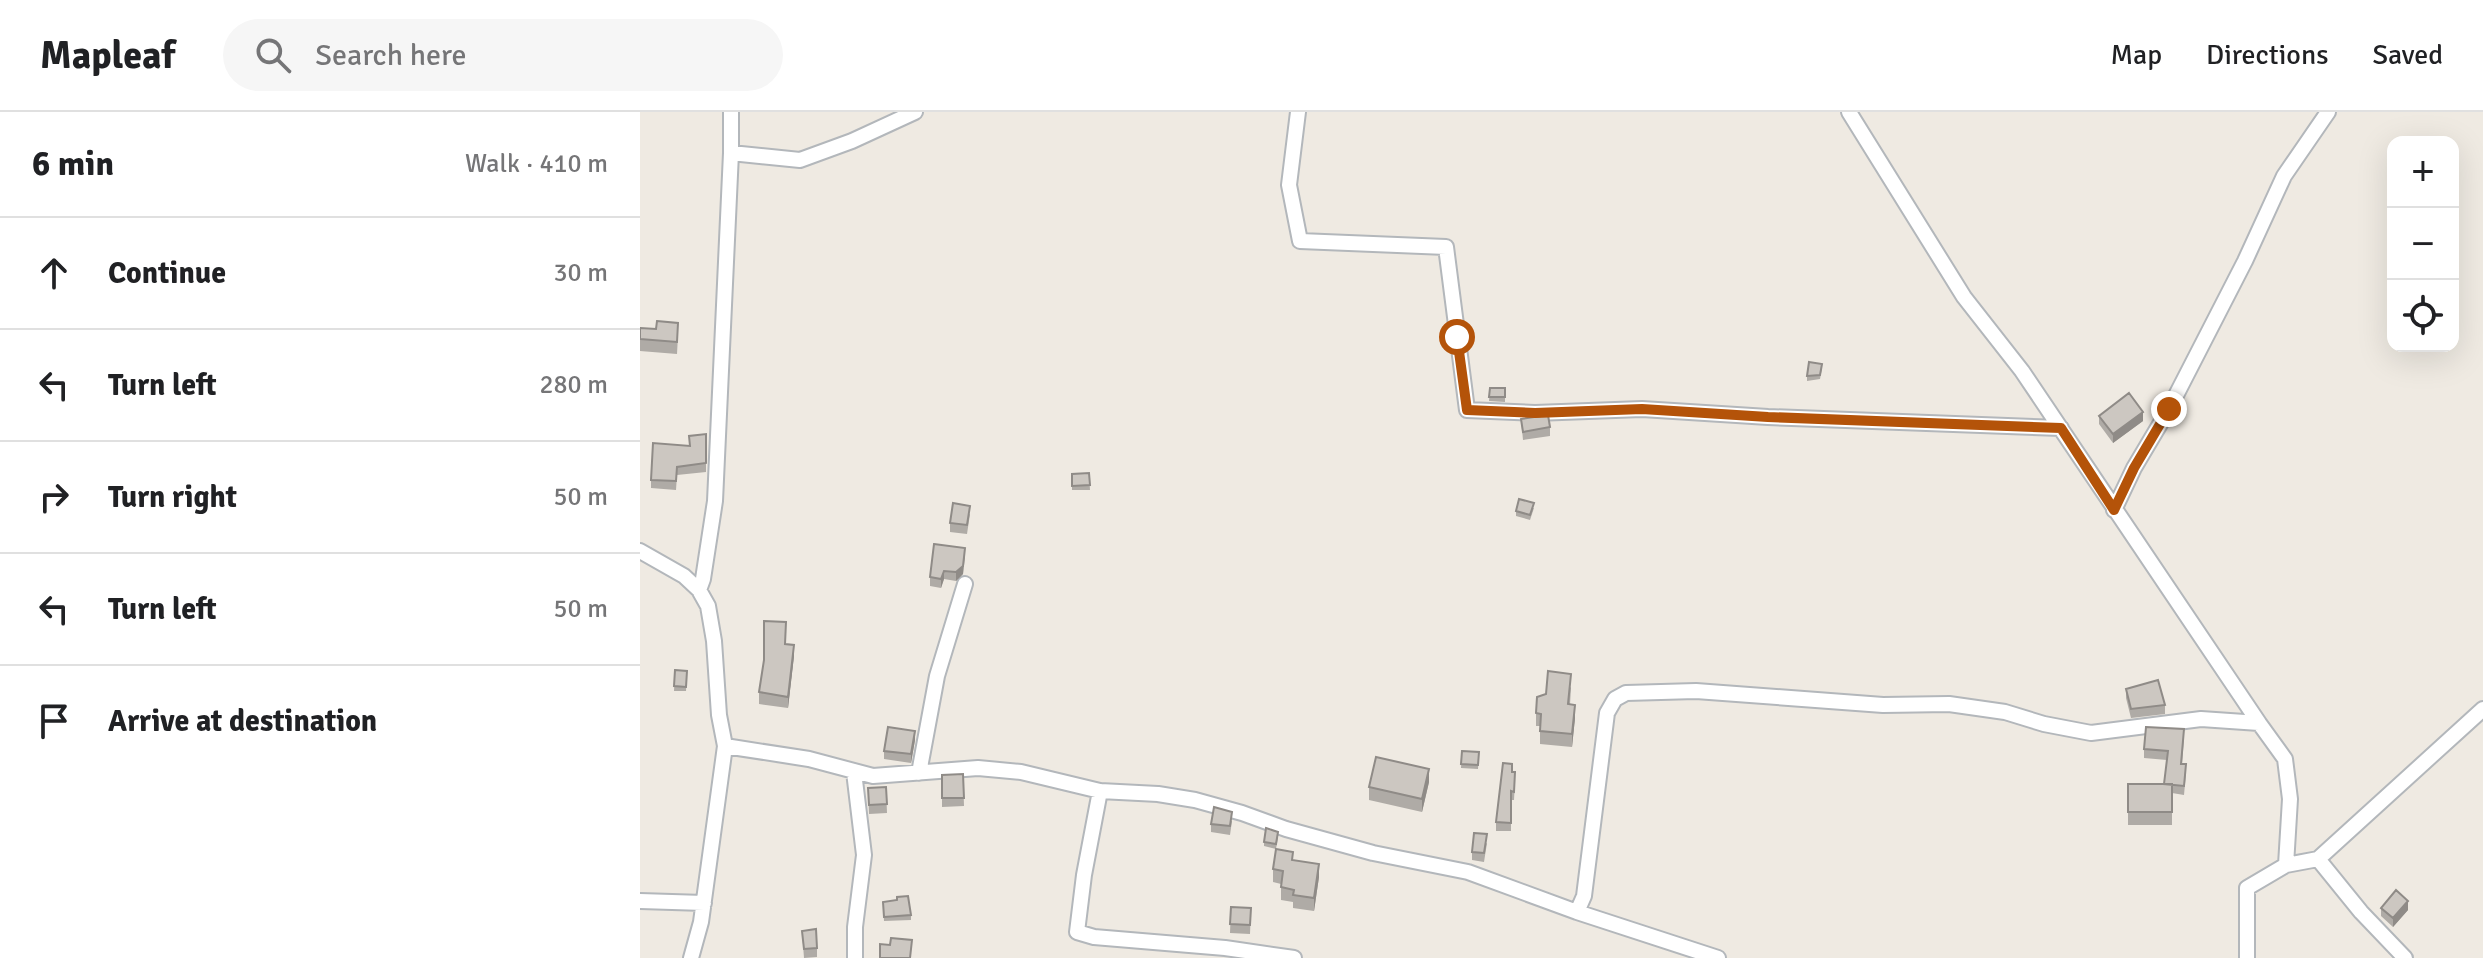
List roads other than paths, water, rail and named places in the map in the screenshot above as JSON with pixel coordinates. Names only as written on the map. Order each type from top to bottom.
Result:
[{"type":"street","points":[[699,590],[715,501],[731,112]]},
{"type":"street","points":[[731,153],[800,160],[852,141],[915,112]]},
{"type":"street","points":[[1298,112],[1289,185],[1300,241],[1446,247],[1467,410],[1535,413],[1642,409],[2061,428]]},
{"type":"street","points":[[1849,112],[1964,297],[2022,371],[2285,759],[2290,799],[2286,865]]},
{"type":"street","points":[[2114,510],[2245,261],[2284,176],[2328,112]]},
{"type":"street","points":[[640,551],[684,576],[699,590],[708,606],[714,641],[719,715],[725,746],[701,922],[691,958]]},
{"type":"street","points":[[919,773],[937,676],[965,584]]},
{"type":"street","points":[[1577,912],[1584,896],[1607,713],[1615,699],[1626,693],[1696,691],[1883,705],[1949,704],[2005,712],[2044,724],[2091,733],[2201,719],[2259,723]]},
{"type":"street","points":[[2247,958],[2247,888],[2286,865],[2318,859],[2483,709]]},
{"type":"street","points":[[725,746],[809,759],[873,776],[978,768],[1021,772],[1100,791],[1158,794],[1195,800],[1373,853],[1468,872],[1680,952],[1718,958]]},
{"type":"street","points":[[854,772],[864,855],[855,927],[855,958]]},
{"type":"street","points":[[1100,791],[1077,932],[1094,937],[1225,948],[1294,958]]},
{"type":"street","points":[[2318,859],[2361,912],[2405,958]]},
{"type":"street","points":[[640,901],[704,903]]}]
